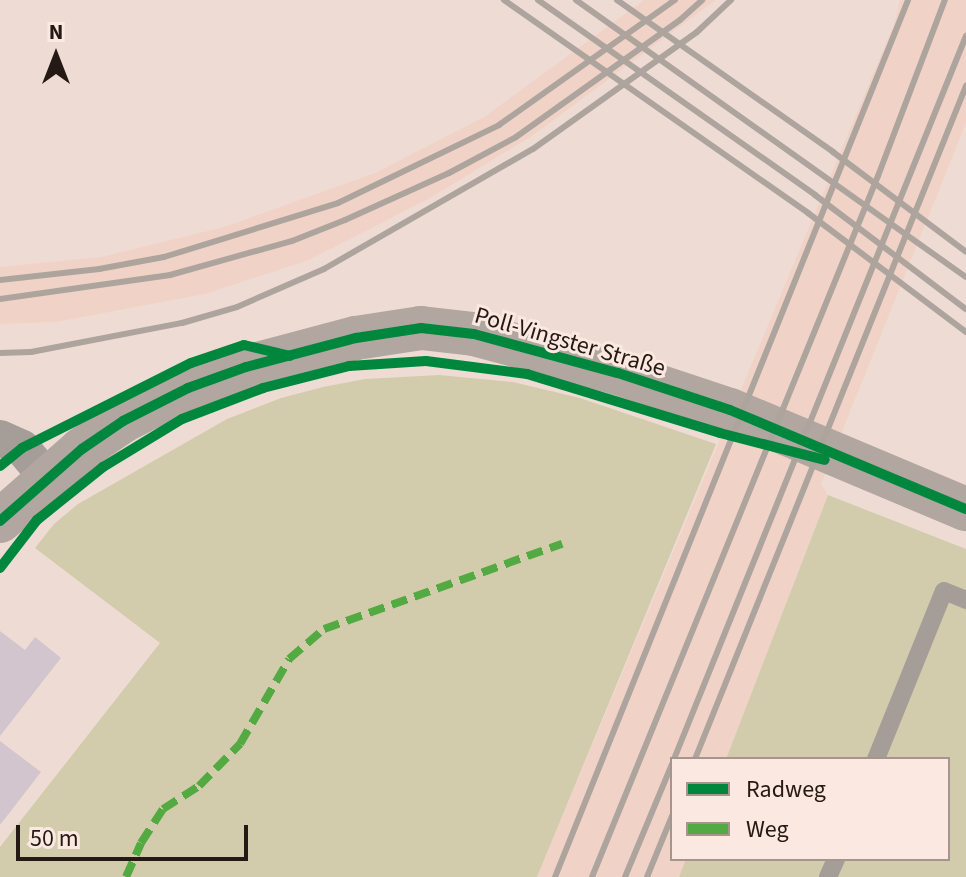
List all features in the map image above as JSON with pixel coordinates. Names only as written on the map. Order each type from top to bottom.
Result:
[{"type":"street","name":"Poll-Vingster Straße","points":[[0,521],[46,477],[123,421],[188,388],[246,367],[374,333],[421,328],[474,334],[526,346],[730,410],[966,509]]},
{"type":"street","points":[[0,438],[22,448],[46,477]]},
{"type":"lane","points":[[877,757],[944,591],[966,600]]},
{"type":"shaded area","points":[[644,0],[716,0],[532,136],[430,198],[309,260],[205,294],[56,322],[0,324],[0,267],[101,257],[224,227],[375,173],[484,117]]},
{"type":"shaded area","points":[[900,0],[966,0],[966,123],[821,484],[828,495],[727,757],[670,757],[670,861],[685,861],[679,877],[537,877],[894,24]]},
{"type":"shaded area","points":[[439,375],[513,382],[580,398],[716,444],[537,877],[0,877],[0,847],[160,643],[35,548],[54,524],[78,504],[227,419],[281,398],[365,379]]},
{"type":"shaded area","points":[[828,495],[966,549],[966,877],[679,877],[685,861],[950,861],[950,757],[727,757]]},
{"type":"building","points":[[0,631],[25,650],[35,637],[61,658],[0,736]]},
{"type":"building","points":[[0,741],[41,772],[0,825]]},
{"type":"railway","points":[[504,0],[808,213],[966,332]]},
{"type":"railway","points":[[538,0],[815,195],[966,309]]},
{"type":"railway","points":[[576,0],[966,277]]},
{"type":"railway","points":[[617,0],[833,152],[966,252]]},
{"type":"railway","points":[[0,280],[99,269],[164,257],[338,203],[499,125],[675,0]]},
{"type":"railway","points":[[0,299],[170,275],[292,241],[345,220],[449,173],[516,137],[680,20],[702,0]]},
{"type":"railway","points":[[0,353],[31,352],[182,323],[237,307],[324,269],[533,149],[697,32],[731,0]]},
{"type":"railway","points":[[555,877],[908,0]]},
{"type":"railway","points":[[592,877],[878,176],[945,0]]},
{"type":"railway","points":[[675,757],[966,36]]},
{"type":"railway","points":[[696,757],[966,86]]},
{"type":"railway","points":[[625,877],[670,769]]},
{"type":"railway","points":[[647,877],[670,821]]},
{"type":"marked path","points":[[126,877],[141,843],[163,809],[199,786],[240,744],[289,659],[324,629],[562,544]]},
{"type":"cycle path","points":[[0,521],[82,449],[123,421],[188,388],[246,367],[356,338],[421,328],[474,334],[618,373],[730,410],[966,509]]},
{"type":"cycle path","points":[[0,466],[22,448],[191,363],[244,345],[290,356]]},
{"type":"cycle path","points":[[0,568],[37,520],[103,467],[182,419],[263,388],[349,366],[426,361],[527,374],[720,433],[825,460]]}]
